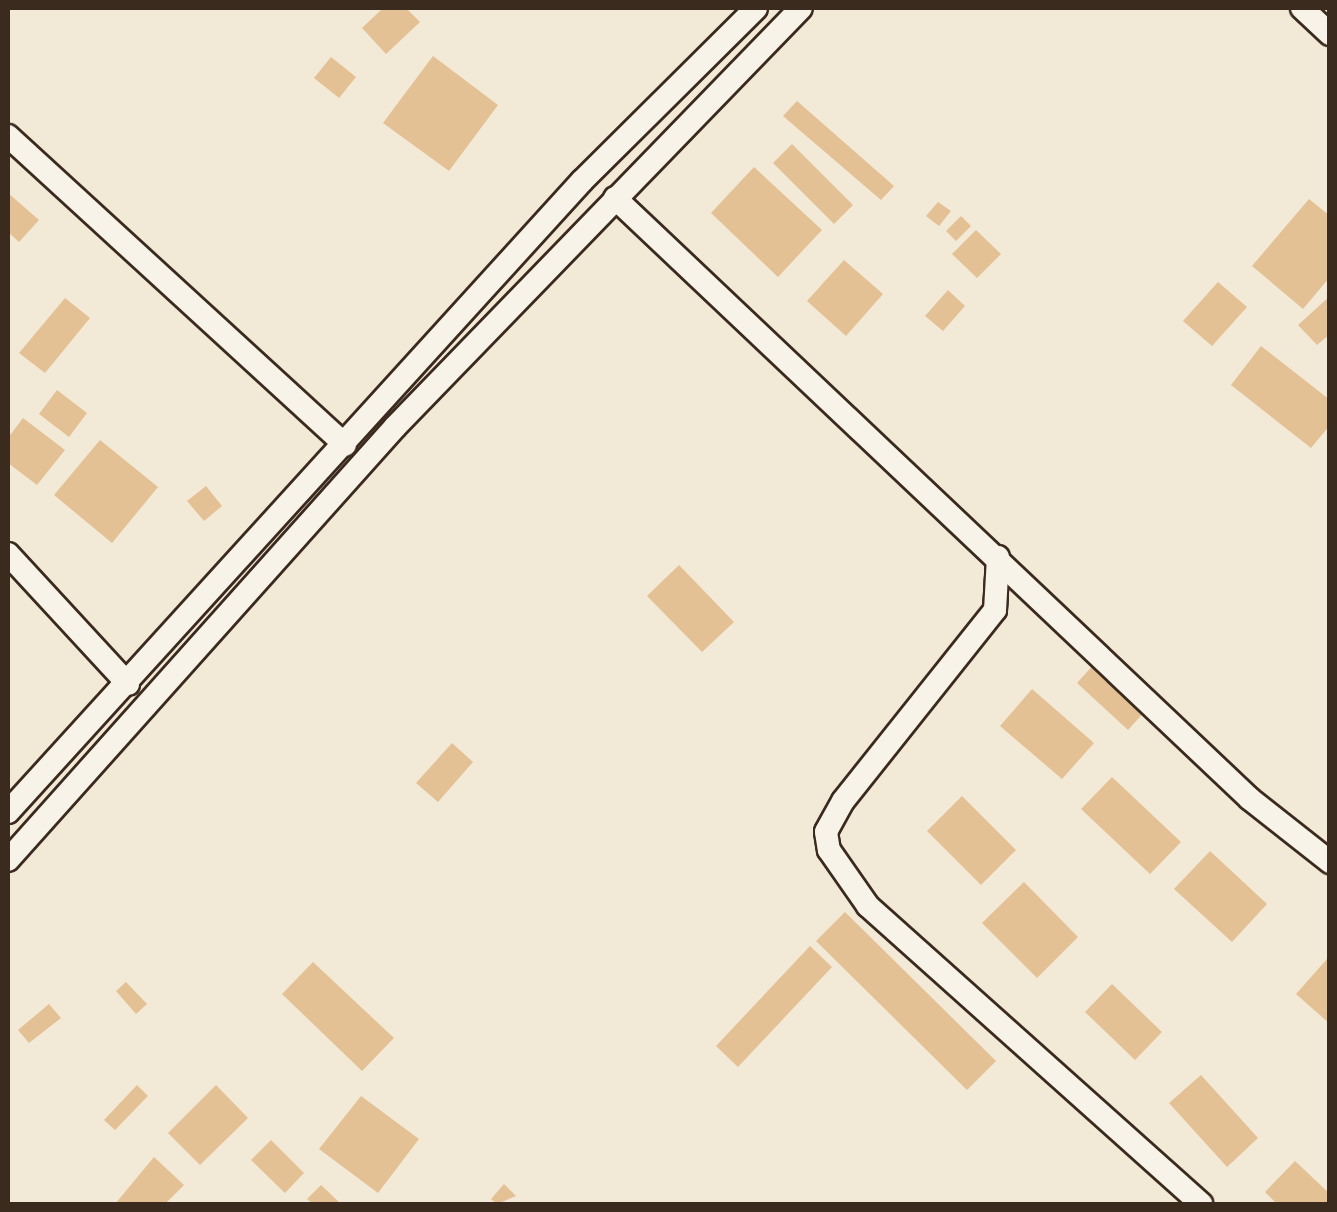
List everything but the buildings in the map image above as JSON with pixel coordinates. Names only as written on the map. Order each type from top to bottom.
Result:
[{"type":"street","points":[[8,812],[345,446],[582,181],[756,8]]},
{"type":"street","points":[[8,860],[395,427],[800,8]]},
{"type":"street","points":[[1302,8],[1330,34]]},
{"type":"street","points":[[8,136],[345,446]]},
{"type":"street","points":[[614,198],[998,557],[1250,800],[1330,862]]},
{"type":"street","points":[[8,554],[128,684]]},
{"type":"street","points":[[998,557],[995,610],[843,801],[826,832],[829,850],[868,906],[1201,1204]]}]
